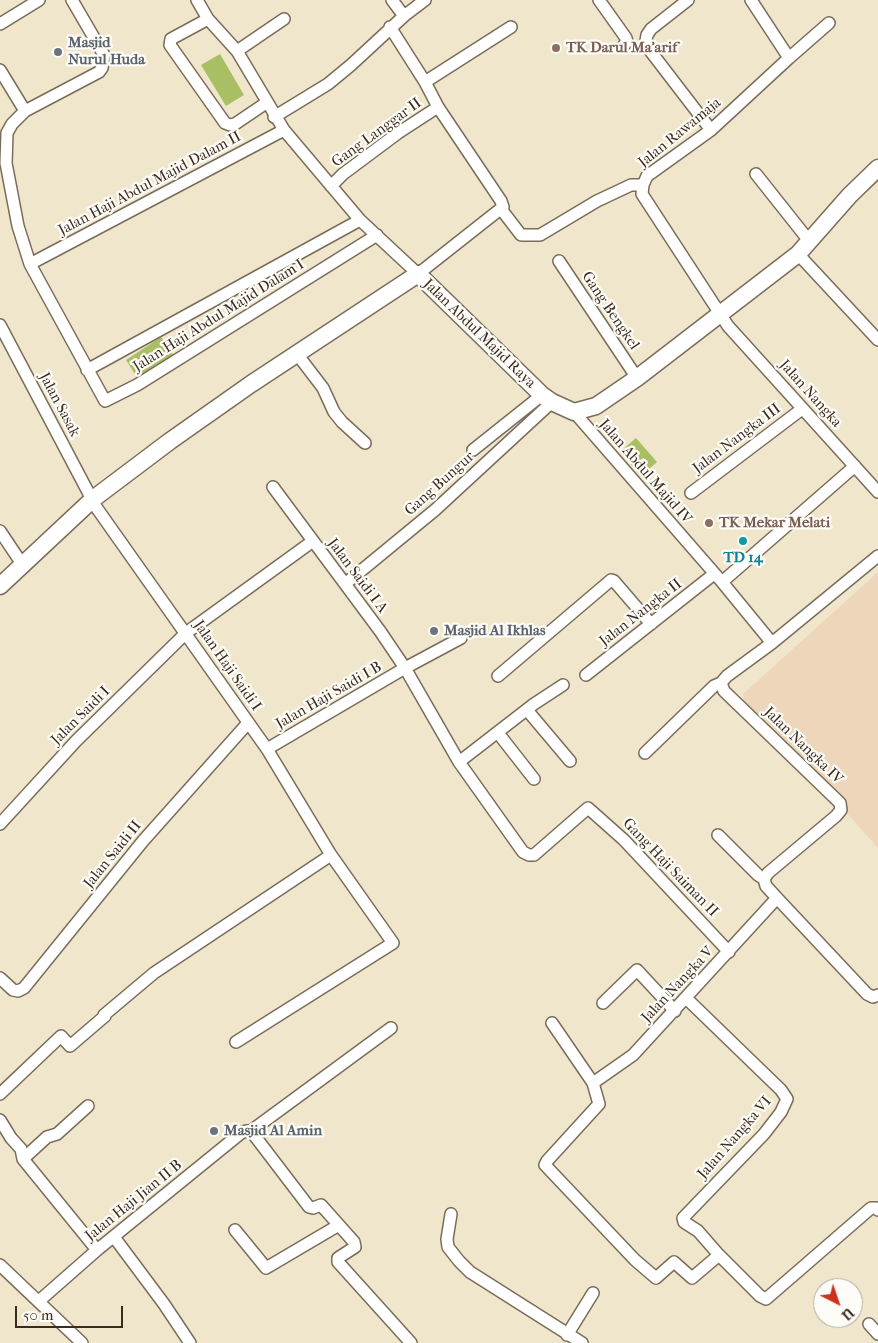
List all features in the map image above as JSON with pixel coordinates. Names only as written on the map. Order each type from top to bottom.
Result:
[{"type":"street","points":[[0,24],[39,0]]},
{"type":"street","points":[[0,70],[25,111],[100,72],[104,55],[72,0]]},
{"type":"street","points":[[197,0],[208,19],[237,51],[266,103],[284,130],[360,220],[418,274],[501,210],[503,206],[438,107]]},
{"type":"street","points":[[392,0],[404,16]]},
{"type":"street","points":[[274,116],[328,84],[352,65],[390,27],[425,0]]},
{"type":"street","points":[[599,0],[626,38],[627,42],[624,45]]},
{"type":"street","points":[[688,0],[650,29],[646,41],[648,48],[711,130]]},
{"type":"street","points":[[751,0],[788,58]]},
{"type":"street","points":[[208,19],[171,39],[170,45],[225,123],[235,124],[266,103]]},
{"type":"street","points":[[237,51],[284,20]]},
{"type":"street","name":"Jalan Rawamaja","points":[[720,316],[642,194],[643,185],[648,176],[711,130],[788,58],[829,23]]},
{"type":"street","name":"Gang Langgar II","points":[[331,186],[343,174],[398,133],[438,107],[425,82],[390,27]]},
{"type":"street","points":[[425,82],[511,27]]},
{"type":"street","name":"Jalan Haji Abdul Majid Dalam I","points":[[25,111],[12,124],[7,133],[6,142],[6,163],[18,226],[30,264],[105,401],[137,385],[377,235]]},
{"type":"street","name":"Jalan Haji Abdul Majid Dalam II","points":[[30,264],[284,130]]},
{"type":"street","points":[[574,412],[596,406],[637,378],[720,316],[798,254],[850,195],[878,168]]},
{"type":"street","points":[[756,174],[810,242]]},
{"type":"street","points":[[501,210],[521,235],[540,236],[597,201],[631,185],[643,185]]},
{"type":"street","name":"Jalan Haji Abdul Majid Dalam I","points":[[87,370],[360,220]]},
{"type":"street","points":[[798,254],[878,340]]},
{"type":"street","name":"Gang Bengkel","points":[[559,261],[637,378]]},
{"type":"street","name":"Jalan Abdul Majid Raya","points":[[0,586],[93,499],[170,441],[418,274],[547,398],[574,412]]},
{"type":"street","name":"Jalan Nangka","points":[[720,316],[878,492]]},
{"type":"street","name":"Jalan Sasak","points":[[0,325],[93,499]]},
{"type":"street","points":[[297,354],[323,388],[334,412],[342,422],[365,442]]},
{"type":"street","points":[[473,450],[547,398]]},
{"type":"street","name":"Gang Bungur","points":[[345,584],[435,510],[547,398]]},
{"type":"street","name":"Jalan Nangka III","points":[[690,493],[802,409]]},
{"type":"street","name":"Jalan Abdul Majid IV","points":[[574,412],[772,643]]},
{"type":"street","name":"Jalan Nangka II","points":[[586,675],[651,624],[718,578],[855,466]]},
{"type":"street","points":[[273,487],[313,541]]},
{"type":"street","name":"Jalan Haji Saidi I","points":[[93,499],[267,749],[331,855],[393,943],[236,1042]]},
{"type":"street","points":[[0,530],[22,564]]},
{"type":"street","name":"Jalan Saidi I A","points":[[186,633],[313,541],[380,631],[405,668],[459,762],[526,854],[534,854],[588,808]]},
{"type":"street","points":[[645,752],[714,686],[721,683],[727,676],[772,643],[878,556]]},
{"type":"street","points":[[498,676],[611,580],[614,581],[651,624]]},
{"type":"street","name":"Jalan Saidi I","points":[[0,824],[76,741],[186,633]]},
{"type":"street","name":"Jalan Haji Saidi I B","points":[[267,749],[405,668],[461,638]]},
{"type":"street","name":"Jalan Nangka IV","points":[[721,683],[724,691],[842,807],[836,816],[768,873],[764,879]]},
{"type":"street","points":[[459,762],[563,684]]},
{"type":"street","points":[[526,710],[570,761]]},
{"type":"street","name":"Jalan Saidi II","points":[[0,978],[13,990],[24,988],[143,841],[248,723]]},
{"type":"street","points":[[498,733],[534,780]]},
{"type":"street","name":"Gang Haji Saiman II","points":[[588,808],[624,840],[729,952]]},
{"type":"street","points":[[718,836],[764,879],[766,886],[868,994],[873,997],[878,995]]},
{"type":"street","points":[[0,1094],[61,1036],[70,1046],[104,1015],[170,961],[331,855]]},
{"type":"street","name":"Jalan Nangka V","points":[[593,1083],[633,1055],[777,898]]},
{"type":"street","points":[[603,1003],[638,970],[675,1011]]},
{"type":"street","name":"Jalan Nangka VI","points":[[686,998],[781,1090],[787,1099],[781,1112],[764,1134],[684,1218],[684,1222],[698,1231],[719,1255]]},
{"type":"street","points":[[552,1023],[593,1083],[599,1104],[547,1161],[545,1166],[635,1260],[656,1278],[674,1262],[692,1278],[719,1255],[760,1296],[766,1299],[871,1208],[878,1210]]},
{"type":"street","name":"Jalan Haji Jian II B","points":[[40,1301],[97,1250],[241,1133],[251,1131],[391,1028]]},
{"type":"street","points":[[23,1159],[47,1137],[57,1134],[88,1106]]},
{"type":"street","points":[[0,1120],[11,1138],[21,1149],[23,1159],[97,1250]]},
{"type":"street","points":[[251,1131],[309,1207],[313,1208],[321,1205],[356,1245],[338,1258],[338,1262],[411,1343]]},
{"type":"street","points":[[451,1214],[446,1233],[448,1247],[458,1261],[470,1272],[582,1343]]},
{"type":"street","points":[[235,1230],[266,1268],[338,1225]]},
{"type":"street","points":[[114,1237],[164,1304],[190,1343]]},
{"type":"street","points":[[0,1265],[82,1343]]},
{"type":"street","points":[[567,1334],[593,1293]]},
{"type":"street","points":[[869,1324],[878,1334]]},
{"type":"shaded area","points":[[878,572],[878,848],[828,792],[745,712],[743,694]]},
{"type":"green space","points":[[220,54],[244,95],[226,106],[201,65]]},
{"type":"green space","points":[[161,337],[174,356],[138,379],[126,360]]},
{"type":"green space","points":[[636,438],[657,462],[641,476],[620,452]]},
{"type":"place","name":"TK Darul Ma'arif","points":[[556,48]]},
{"type":"place","name":"Masjid Nurul Huda","points":[[58,52]]},
{"type":"place","name":"TK Mekar Melati","points":[[709,523]]},
{"type":"place","name":"TD 14","points":[[743,541]]},
{"type":"place","name":"Masjid Al Ikhlas","points":[[434,631]]},
{"type":"place","name":"Masjid Al Amin","points":[[214,1131]]}]
